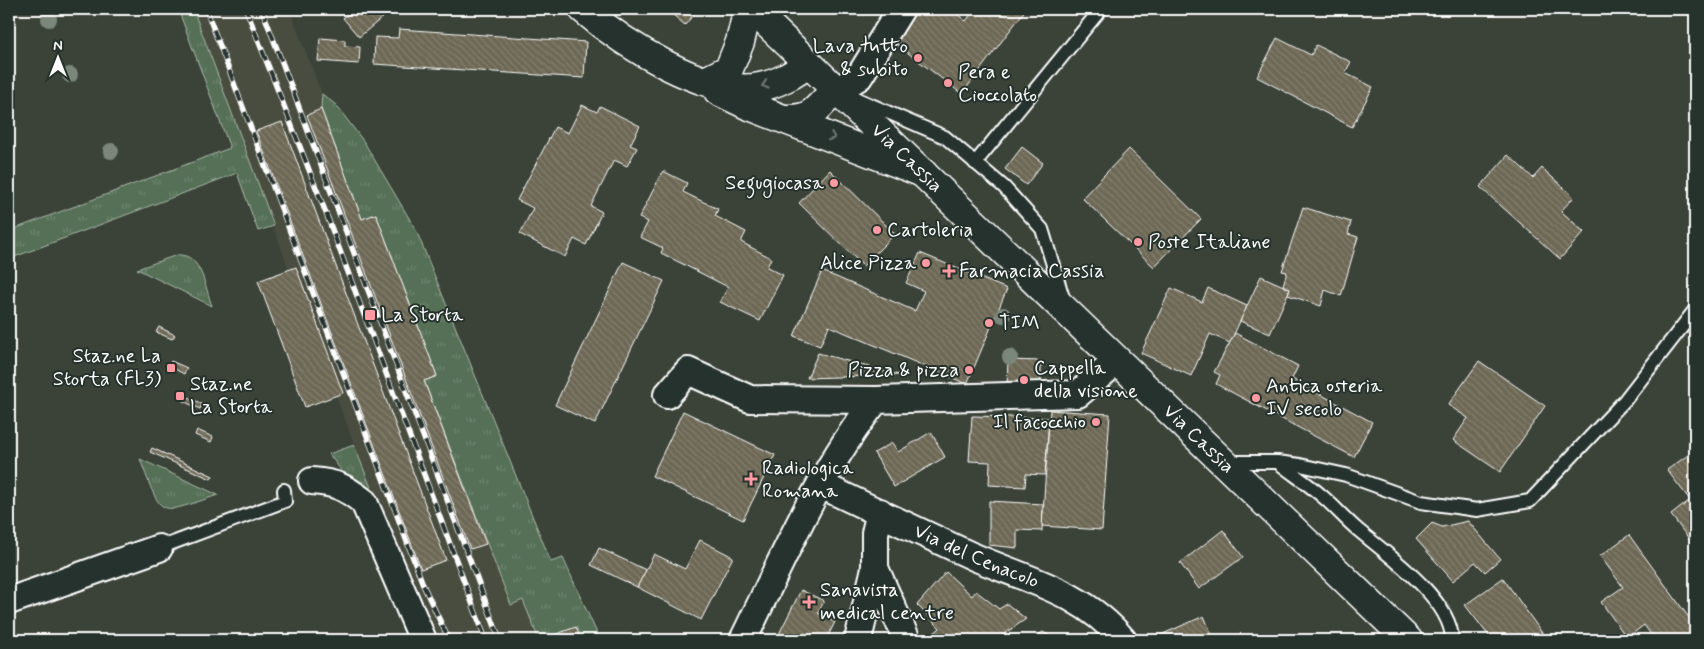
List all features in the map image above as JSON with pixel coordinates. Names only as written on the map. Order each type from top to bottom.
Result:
[{"type":"main road","points":[[583,9],[612,32],[651,58],[705,81],[758,88],[777,81],[808,63]]},
{"type":"main road","points":[[705,81],[729,68],[740,42],[750,9]]},
{"type":"main road","name":"Via Cassia","points":[[750,9],[1408,640]]},
{"type":"main road","points":[[705,81],[716,90],[747,105],[922,173]]},
{"type":"main road","points":[[787,119],[803,119],[811,114],[836,90]]},
{"type":"street","points":[[836,90],[859,77],[872,59],[887,29],[902,9]]},
{"type":"street","points":[[668,395],[688,371],[750,399],[876,400],[1078,394],[1117,360]]},
{"type":"street","points":[[743,640],[821,485],[853,429],[876,400]]},
{"type":"street","points":[[312,481],[334,483],[345,487],[364,502],[423,640]]},
{"type":"street","name":"Via del Cenacolo","points":[[821,485],[996,566],[1060,590],[1094,611],[1123,640]]},
{"type":"street","points":[[858,640],[875,568],[875,534],[880,512]]},
{"type":"street","points":[[9,601],[159,548]]},
{"type":"street","points":[[875,568],[907,640]]},
{"type":"lane","points":[[975,162],[1101,9]]},
{"type":"lane","points":[[836,90],[945,137],[1004,187],[1042,229],[1069,314]]},
{"type":"lane","points":[[1222,462],[1278,462],[1346,475],[1421,502],[1477,510],[1530,501],[1625,400],[1695,310]]},
{"type":"lane","points":[[1278,462],[1322,496],[1357,529],[1397,560],[1446,617],[1452,631],[1452,640]]},
{"type":"lane","points":[[159,548],[285,501],[284,490]]},
{"type":"shaded area","points":[[193,9],[289,9],[322,94],[321,109],[362,219],[376,214],[437,376],[510,605],[523,600],[539,640],[430,640],[336,396],[305,407],[258,281],[289,269]]},
{"type":"green space","points":[[178,9],[193,9],[274,226],[258,231],[237,173],[9,259],[9,231],[230,148]]},
{"type":"green space","points":[[322,94],[336,105],[364,142],[416,230],[551,562],[563,558],[600,640],[581,640],[576,628],[539,640],[523,600],[511,605],[424,381],[437,376],[376,214],[362,219],[321,109]]},
{"type":"green space","points":[[177,255],[185,256],[197,266],[212,306],[137,269]]},
{"type":"green space","points":[[354,445],[380,510],[344,474],[329,454]]},
{"type":"green space","points":[[140,459],[218,495],[183,506],[165,507],[153,493]]},
{"type":"building","points":[[354,9],[386,9],[389,12],[359,37],[343,18]]},
{"type":"building","points":[[666,9],[698,9],[685,25]]},
{"type":"building","points":[[908,9],[950,9],[966,21],[975,9],[1026,9],[962,94],[887,37]]},
{"type":"building","points":[[399,29],[586,42],[584,78],[374,64],[375,37],[398,38]]},
{"type":"building","points":[[320,38],[345,40],[345,46],[360,47],[359,64],[318,61]]},
{"type":"building","points":[[1277,38],[1311,55],[1316,45],[1351,62],[1345,73],[1373,87],[1352,127],[1257,77]]},
{"type":"building","points":[[582,105],[597,112],[600,106],[640,126],[630,145],[637,148],[627,166],[614,160],[591,206],[602,212],[586,245],[574,239],[565,257],[520,234],[533,208],[517,200],[555,127],[568,133]]},
{"type":"building","points":[[321,109],[362,219],[376,214],[437,376],[424,381],[486,544],[470,549],[307,115]]},
{"type":"building","points":[[282,122],[446,560],[421,569],[256,131]]},
{"type":"building","points":[[1022,147],[1043,163],[1026,185],[1005,169]]},
{"type":"building","points":[[1129,149],[1201,219],[1154,267],[1082,198]]},
{"type":"building","points":[[1508,155],[1533,178],[1542,168],[1574,197],[1561,211],[1584,232],[1560,259],[1480,187]]},
{"type":"building","points":[[830,170],[895,234],[863,266],[799,203]]},
{"type":"building","points":[[663,171],[687,183],[683,192],[718,209],[715,216],[746,232],[741,242],[771,258],[767,267],[783,275],[760,321],[720,302],[728,287],[661,253],[663,248],[640,237],[648,222],[639,218]]},
{"type":"building","points":[[1303,207],[1351,222],[1348,234],[1358,237],[1341,296],[1325,290],[1321,306],[1288,295],[1290,289],[1283,285],[1287,272],[1282,271]]},
{"type":"building","points":[[920,253],[1007,289],[967,384],[829,326],[820,346],[794,336],[822,271],[915,311],[924,291],[906,283]]},
{"type":"building","points":[[623,262],[664,281],[595,424],[555,405]]},
{"type":"building","points":[[296,267],[343,393],[305,407],[258,281]]},
{"type":"building","points":[[1261,276],[1290,289],[1270,334],[1240,321]]},
{"type":"building","points":[[1171,288],[1202,302],[1208,288],[1247,306],[1230,343],[1210,334],[1191,376],[1141,353]]},
{"type":"building","points":[[159,327],[175,335],[172,339],[156,332]]},
{"type":"building","points":[[1235,333],[1298,366],[1292,379],[1372,422],[1354,457],[1216,384],[1220,375],[1214,372]]},
{"type":"building","points":[[818,353],[899,375],[807,378]]},
{"type":"building","name":"Cappella della visione","points":[[1008,360],[1041,361],[1041,387],[1007,386]]},
{"type":"building","points":[[171,361],[187,368],[184,374],[169,366]]},
{"type":"building","points":[[1479,361],[1545,406],[1500,472],[1453,440],[1468,418],[1448,405]]},
{"type":"building","points":[[186,396],[202,404],[200,409],[183,401]]},
{"type":"building","points":[[1050,410],[1110,414],[1102,530],[1042,526]]},
{"type":"building","points":[[683,411],[775,455],[743,520],[652,476]]},
{"type":"building","points":[[972,416],[1049,418],[1045,475],[1026,474],[1025,487],[989,485],[990,462],[969,461]]},
{"type":"building","points":[[197,430],[213,437],[211,442],[195,435]]},
{"type":"building","points":[[931,432],[945,457],[894,487],[874,453],[892,443],[898,452]]},
{"type":"building","points":[[152,448],[213,476],[211,479],[150,452]]},
{"type":"building","points":[[1695,450],[1695,547],[1671,515],[1690,500],[1667,470]]},
{"type":"building","points":[[989,501],[1043,504],[1042,531],[1017,530],[1017,548],[989,545]]},
{"type":"building","points":[[1468,521],[1500,559],[1485,572],[1475,562],[1453,581],[1416,539],[1432,523],[1442,527]]},
{"type":"building","points":[[1223,530],[1243,557],[1199,589],[1180,563]]},
{"type":"building","points":[[1629,535],[1695,626],[1695,636],[1690,640],[1655,640],[1644,625],[1627,638],[1601,602],[1623,587],[1600,556]]},
{"type":"building","points":[[700,540],[733,557],[701,620],[637,587],[654,554],[685,569]]},
{"type":"building","points":[[599,548],[646,570],[637,587],[591,565]]},
{"type":"building","points":[[946,572],[972,596],[976,591],[999,609],[1007,604],[1026,619],[995,640],[939,640],[933,634],[940,628],[917,605]]},
{"type":"building","points":[[1503,578],[1547,640],[1492,640],[1465,605]]},
{"type":"building","points":[[801,590],[824,601],[818,613],[835,622],[826,640],[776,640]]},
{"type":"building","points":[[1204,616],[1212,635],[1200,640],[1157,640],[1156,637]]},
{"type":"building","points":[[576,627],[581,640],[540,640]]},
{"type":"building","points":[[1043,632],[1057,640],[1030,640]]},
{"type":"railway","points":[[206,9],[424,587],[449,640]]},
{"type":"railway","points":[[246,9],[324,208],[486,640]]},
{"type":"railway","points":[[262,9],[500,640]]},
{"type":"place","name":"Lava tutto & subito","points":[[918,58]]},
{"type":"place","name":"Pera e Cioccolato","points":[[948,83]]},
{"type":"place","name":"Segugiocasa","points":[[834,183]]},
{"type":"place","name":"Cartoleria","points":[[877,230]]},
{"type":"place","name":"Poste Italiane","points":[[1138,242]]},
{"type":"place","name":"Alice Pizza","points":[[926,263]]},
{"type":"place","name":"Farmacia Cassia","points":[[949,271]]},
{"type":"place","name":"La Storta","points":[[370,315]]},
{"type":"place","name":"TIM","points":[[989,323]]},
{"type":"place","name":"Staz.ne La Storta (FL3)","points":[[171,368]]},
{"type":"place","name":"Pizza & pizza","points":[[969,370]]},
{"type":"place","name":"Cappella della visione","points":[[1024,380]]},
{"type":"place","name":"Staz.ne La Storta","points":[[180,396]]},
{"type":"place","name":"Antica osteria IV secolo","points":[[1256,398]]},
{"type":"place","name":"Il facocchio","points":[[1096,422]]},
{"type":"place","name":"Radiologica Romana","points":[[751,479]]},
{"type":"place","name":"Sanavista medical centre","points":[[809,602]]}]
